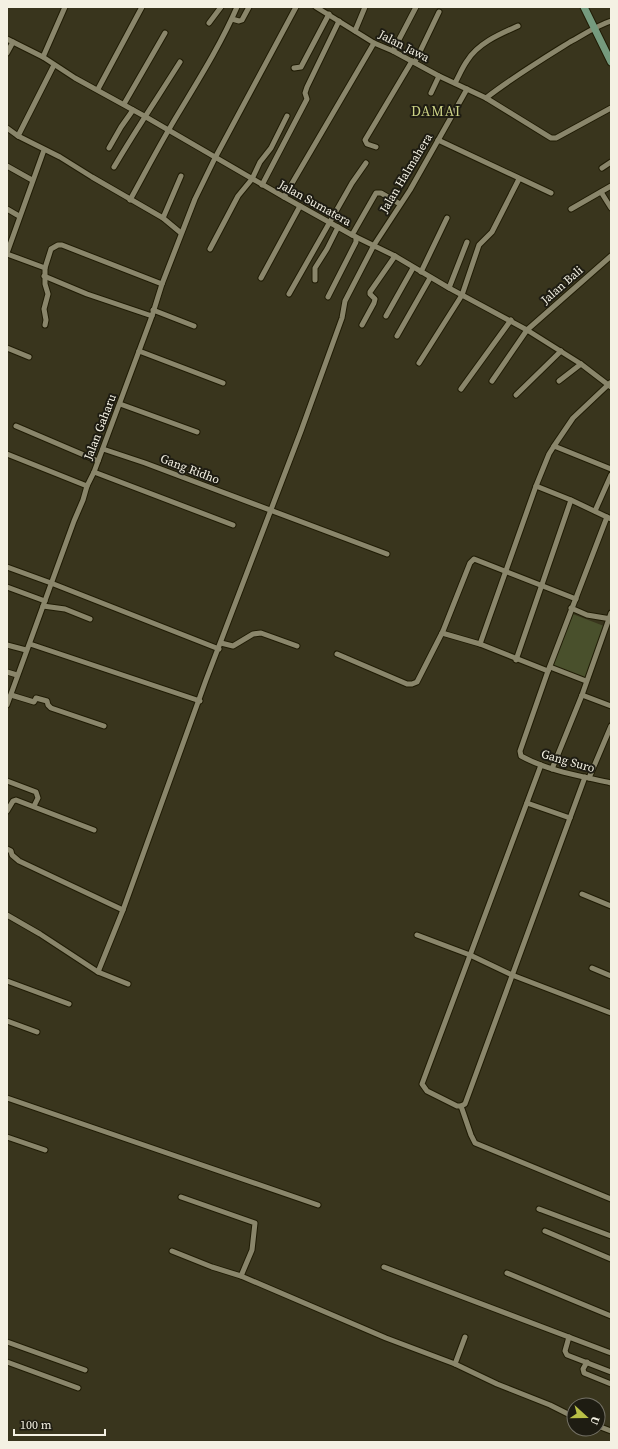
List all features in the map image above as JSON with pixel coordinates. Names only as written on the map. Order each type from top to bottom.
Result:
[{"type":"street","points":[[43,57],[65,7]]},
{"type":"street","points":[[209,23],[221,7]]},
{"type":"street","points":[[130,200],[207,65],[237,7]]},
{"type":"street","points":[[232,19],[239,21],[242,20],[249,7]]},
{"type":"street","name":"Jalan Gaharu","points":[[7,706],[51,582],[120,404],[181,233],[215,158],[296,7]]},
{"type":"street","name":"Jalan Jawa","points":[[316,7],[374,43],[393,50],[439,76],[486,98],[551,138],[556,138],[611,108]]},
{"type":"street","points":[[355,31],[366,7]]},
{"type":"street","points":[[393,50],[416,7]]},
{"type":"street","points":[[584,7],[611,62]]},
{"type":"street","points":[[98,89],[140,8]]},
{"type":"street","points":[[376,147],[367,144],[365,140],[414,62],[439,12]]},
{"type":"street","points":[[294,68],[301,67],[329,14]]},
{"type":"street","points":[[262,185],[307,99],[306,93],[308,87],[339,21]]},
{"type":"street","points":[[486,98],[541,60],[594,28],[611,21]]},
{"type":"street","points":[[455,83],[467,61],[476,49],[501,33],[518,26]]},
{"type":"street","points":[[124,104],[165,33]]},
{"type":"street","name":"Jalan Sumatera","points":[[7,39],[43,57],[54,65],[262,185],[354,236],[395,256],[430,278],[511,320],[581,364],[610,385]]},
{"type":"street","points":[[7,53],[13,42]]},
{"type":"street","points":[[284,197],[374,43]]},
{"type":"street","points":[[114,167],[180,62]]},
{"type":"street","points":[[18,136],[54,65]]},
{"type":"street","points":[[431,93],[439,76]]},
{"type":"street","name":"Jalan Halmahera","points":[[98,972],[123,910],[168,784],[200,701],[206,680],[301,431],[342,318],[345,301],[374,245],[410,190],[467,89]]},
{"type":"street","points":[[109,148],[121,127],[134,110]]},
{"type":"street","points":[[210,249],[238,196],[252,179],[260,162],[271,148],[287,116]]},
{"type":"street","points":[[7,128],[18,136],[60,157],[130,200],[163,218],[181,233]]},
{"type":"street","points":[[438,140],[551,193]]},
{"type":"street","points":[[44,150],[10,238],[7,253],[45,268]]},
{"type":"street","points":[[602,168],[611,162]]},
{"type":"street","points":[[289,294],[330,222],[366,164]]},
{"type":"street","points":[[7,166],[32,180]]},
{"type":"street","points":[[163,218],[182,176]]},
{"type":"street","points":[[419,363],[462,295],[479,245],[492,232],[519,179]]},
{"type":"street","points":[[571,209],[611,186]]},
{"type":"street","points":[[328,297],[356,242],[354,236],[376,193],[381,192],[400,204]]},
{"type":"street","points":[[601,192],[611,208]]},
{"type":"street","points":[[261,278],[300,206]]},
{"type":"street","points":[[7,209],[19,216]]},
{"type":"street","points":[[421,272],[447,218]]},
{"type":"street","points":[[315,280],[315,268],[338,227]]},
{"type":"street","points":[[449,288],[467,242]]},
{"type":"street","points":[[45,325],[46,320],[44,309],[48,294],[44,276],[45,268],[51,249],[58,245],[62,245],[162,284]]},
{"type":"street","points":[[362,325],[375,299],[370,292],[395,256]]},
{"type":"street","name":"Jalan Bali","points":[[492,381],[527,330],[611,256]]},
{"type":"street","points":[[386,316],[413,268]]},
{"type":"street","points":[[44,276],[87,294],[152,316]]},
{"type":"street","points":[[397,336],[430,278]]},
{"type":"street","points":[[153,310],[194,326]]},
{"type":"street","points":[[461,389],[511,320]]},
{"type":"street","points":[[7,348],[29,357]]},
{"type":"street","points":[[139,351],[223,384]]},
{"type":"street","points":[[516,395],[561,351]]},
{"type":"street","points":[[559,381],[581,364]]},
{"type":"street","points":[[480,644],[536,486],[554,446],[573,418],[610,385]]},
{"type":"street","points":[[120,404],[197,432]]},
{"type":"street","points":[[16,426],[98,461]]},
{"type":"street","points":[[554,446],[611,469]]},
{"type":"street","name":"Gang Ridho","points":[[103,449],[145,463],[388,554]]},
{"type":"street","points":[[7,454],[87,486]]},
{"type":"street","points":[[94,472],[233,525]]},
{"type":"street","points":[[595,511],[611,475]]},
{"type":"street","points":[[536,486],[571,500],[609,518],[571,608],[549,669]]},
{"type":"street","points":[[516,660],[571,500]]},
{"type":"street","points":[[337,654],[407,684],[417,682],[442,633],[470,563],[474,559],[541,586],[576,598]]},
{"type":"street","points":[[7,567],[51,582],[219,649]]},
{"type":"street","points":[[7,587],[44,603],[65,609],[90,619]]},
{"type":"street","points":[[552,769],[582,695],[610,617],[587,615],[571,608]]},
{"type":"street","points":[[221,643],[233,646],[253,634],[261,633],[297,646]]},
{"type":"street","points":[[442,633],[480,644],[516,660],[586,681]]},
{"type":"street","points":[[30,644],[200,701]]},
{"type":"street","points":[[7,645],[26,650]]},
{"type":"street","name":"Gang Suro","points":[[549,669],[520,751],[521,756],[552,769],[611,783]]},
{"type":"street","points":[[7,672],[17,675]]},
{"type":"street","points":[[11,695],[34,702],[36,698],[42,699],[47,701],[48,705],[52,708],[104,726]]},
{"type":"street","points":[[582,695],[611,706]]},
{"type":"street","points":[[462,1106],[465,1104],[570,818],[611,726]]},
{"type":"street","points":[[462,1106],[449,1102],[427,1091],[422,1084],[541,765]]},
{"type":"street","points":[[7,781],[36,792],[38,798],[34,806]]},
{"type":"street","points":[[7,811],[13,801],[16,800],[94,830]]},
{"type":"street","points":[[527,803],[570,818]]},
{"type":"street","points":[[7,849],[11,850],[12,855],[19,861],[123,910]]},
{"type":"street","points":[[582,894],[611,906]]},
{"type":"street","points":[[7,915],[40,934],[98,972],[128,984]]},
{"type":"street","points":[[417,935],[470,955],[512,975],[611,1013]]},
{"type":"street","points":[[592,968],[611,976]]},
{"type":"street","points":[[7,981],[69,1004]]},
{"type":"street","points":[[7,1021],[37,1032]]},
{"type":"street","points":[[7,1098],[318,1205]]},
{"type":"street","points":[[462,1106],[471,1136],[475,1143],[611,1198]]},
{"type":"street","points":[[7,1137],[45,1150]]},
{"type":"street","points":[[181,1197],[255,1223],[252,1250],[241,1276]]},
{"type":"street","points":[[539,1209],[611,1236]]},
{"type":"street","points":[[545,1231],[611,1259]]},
{"type":"street","points":[[172,1251],[212,1267],[241,1276],[386,1338],[455,1364],[497,1384],[566,1413]]},
{"type":"street","points":[[384,1267],[611,1353]]},
{"type":"street","points":[[507,1273],[611,1316]]},
{"type":"street","points":[[455,1364],[465,1337]]},
{"type":"street","points":[[569,1337],[565,1351],[567,1355],[611,1372]]},
{"type":"street","points":[[7,1342],[85,1370]]},
{"type":"street","points":[[7,1362],[78,1388]]},
{"type":"street","points":[[587,1362],[583,1369],[584,1373],[611,1384]]},
{"type":"green space","points":[[570,613],[604,626],[585,678],[551,666]]},
{"type":"district","name":"DAMAI","points":[[436,111]]}]
